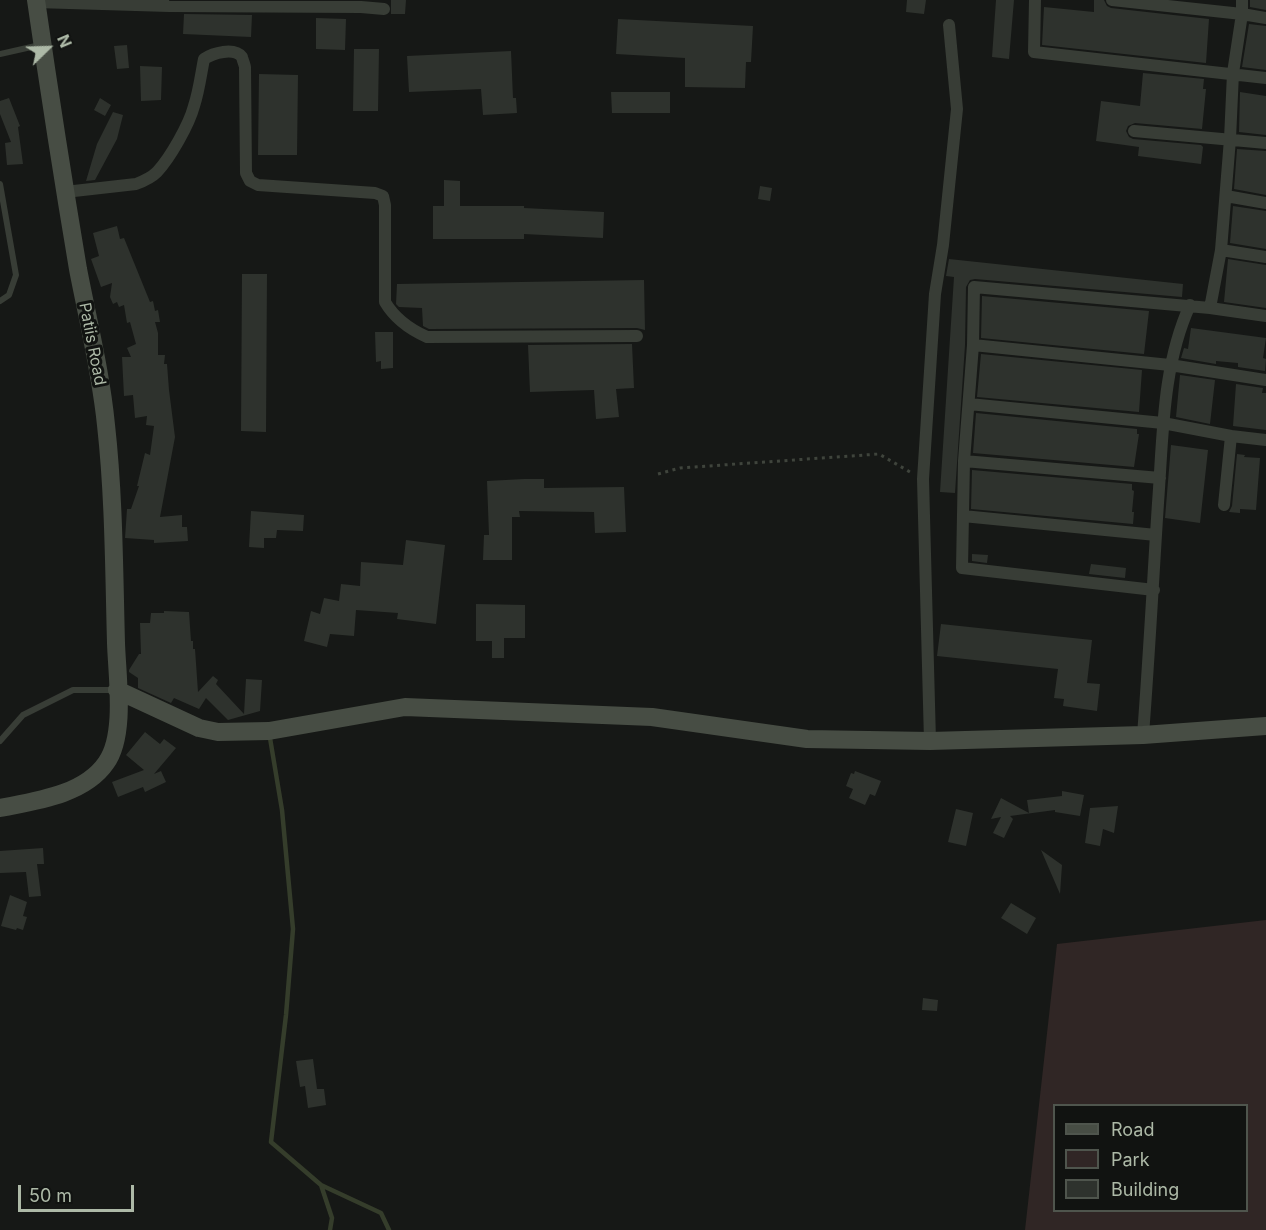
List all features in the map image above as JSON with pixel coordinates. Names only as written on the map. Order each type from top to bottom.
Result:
[{"type":"street","points":[[1035,0],[1034,52],[1266,78]]},
{"type":"street","points":[[1112,0],[1266,18]]},
{"type":"street","points":[[1210,308],[1221,250],[1233,73],[1242,0]]},
{"type":"street","points":[[36,1],[169,6],[384,9]]},
{"type":"street","name":"Patiis Road","points":[[0,808],[69,791],[88,781],[107,763],[116,735],[113,518],[106,424],[65,192],[36,1]]},
{"type":"street","points":[[930,741],[922,479],[935,294],[957,109],[948,25]]},
{"type":"street","points":[[65,192],[136,184],[148,180],[158,171],[188,121],[194,106],[204,59],[212,54],[235,52],[242,58],[245,67],[246,173],[250,181],[258,184],[375,193],[383,196],[385,205],[385,302],[391,313],[410,329],[426,337],[638,336]]},
{"type":"street","points":[[1134,131],[1266,143]]},
{"type":"street","points":[[1226,196],[1266,203]]},
{"type":"street","points":[[1221,250],[1266,257]]},
{"type":"street","points":[[1154,590],[962,568],[964,461],[973,345],[974,287],[1190,305],[1266,316]]},
{"type":"street","points":[[1143,735],[1163,423],[1170,365],[1179,329],[1190,305]]},
{"type":"street","points":[[973,345],[1170,365],[1266,380]]},
{"type":"street","points":[[969,404],[1163,423],[1266,440]]},
{"type":"street","points":[[1224,505],[1231,436]]},
{"type":"street","points":[[964,461],[1160,478]]},
{"type":"street","points":[[963,516],[1156,535]]},
{"type":"street","points":[[117,690],[199,728],[218,732],[269,731],[405,707],[652,717],[807,739],[930,741],[1143,735],[1266,726]]},
{"type":"lane","points":[[0,54],[42,44]]},
{"type":"lane","points":[[0,184],[16,275],[9,295],[0,301]]},
{"type":"lane","points":[[0,741],[22,715],[73,690],[117,690]]},
{"type":"path","points":[[658,474],[680,468],[879,454],[922,479]]},
{"type":"green space","points":[[1266,920],[1266,1230],[1025,1230],[1057,944]]},
{"type":"building","points":[[391,0],[406,0],[405,14],[391,14]]},
{"type":"building","points":[[907,0],[926,0],[924,14],[906,12]]},
{"type":"building","points":[[996,0],[1014,0],[1009,59],[992,57]]},
{"type":"building","points":[[1094,0],[1104,0],[1111,8],[1209,19],[1206,63],[1042,45],[1044,7],[1094,12]]},
{"type":"building","points":[[1250,0],[1266,0],[1266,10],[1250,7]]},
{"type":"building","points":[[184,14],[252,15],[251,37],[183,34]]},
{"type":"building","points":[[316,18],[346,19],[345,50],[316,49]]},
{"type":"building","points":[[618,19],[753,26],[751,62],[746,62],[745,88],[685,87],[685,58],[616,54]]},
{"type":"building","points":[[1249,24],[1266,26],[1266,70],[1242,67]]},
{"type":"building","points":[[127,45],[129,68],[117,69],[114,46]]},
{"type":"building","points":[[354,49],[379,49],[378,111],[353,111]]},
{"type":"building","points":[[511,51],[513,98],[516,98],[517,113],[483,115],[481,89],[409,92],[407,56]]},
{"type":"building","points":[[140,66],[162,67],[161,100],[141,101]]},
{"type":"building","points":[[1143,73],[1204,79],[1203,89],[1206,89],[1202,129],[1135,123],[1128,126],[1126,131],[1133,139],[1201,145],[1203,147],[1201,164],[1138,156],[1139,147],[1096,141],[1101,101],[1140,106]]},
{"type":"building","points":[[259,74],[298,75],[297,155],[258,155]]},
{"type":"building","points":[[611,92],[670,92],[670,113],[612,113]]},
{"type":"building","points":[[1240,92],[1266,96],[1266,135],[1239,132]]},
{"type":"building","points":[[9,98],[20,126],[18,127],[23,164],[7,165],[5,143],[11,142],[0,114],[0,101]]},
{"type":"building","points":[[100,98],[111,105],[105,116],[94,110]]},
{"type":"building","points":[[113,112],[123,115],[117,139],[95,180],[86,181],[97,144]]},
{"type":"building","points":[[1237,149],[1266,151],[1266,195],[1234,189]]},
{"type":"building","points":[[444,180],[460,181],[460,206],[524,206],[524,208],[604,212],[603,238],[524,234],[524,239],[433,239],[433,206],[444,206]]},
{"type":"building","points":[[760,186],[772,188],[770,201],[758,199]]},
{"type":"building","points":[[1233,206],[1266,211],[1266,249],[1230,243]]},
{"type":"building","points":[[117,226],[120,239],[124,238],[150,302],[153,301],[155,311],[158,310],[160,322],[155,322],[158,333],[158,355],[165,355],[164,364],[167,364],[175,437],[160,517],[182,515],[182,527],[187,527],[188,541],[154,543],[154,540],[125,538],[127,509],[131,509],[139,486],[137,486],[145,453],[150,455],[154,426],[146,425],[147,416],[135,418],[133,395],[124,396],[122,357],[131,357],[127,348],[136,344],[130,322],[127,323],[124,305],[119,307],[117,302],[113,304],[110,297],[112,283],[101,287],[91,259],[99,256],[93,233]]},
{"type":"building","points":[[949,259],[1183,284],[1182,297],[970,280],[966,287],[965,345],[955,493],[940,492],[954,277],[946,276]]},
{"type":"building","points":[[1228,259],[1266,265],[1266,308],[1224,302]]},
{"type":"building","points":[[242,274],[267,274],[266,432],[241,431]]},
{"type":"building","points":[[644,280],[645,330],[637,328],[429,329],[423,326],[422,308],[399,307],[396,304],[397,284]]},
{"type":"building","points":[[982,296],[1149,311],[1144,354],[981,338]]},
{"type":"building","points":[[1191,328],[1266,338],[1263,358],[1266,359],[1265,371],[1238,367],[1238,363],[1216,361],[1216,364],[1181,358],[1184,348],[1188,349]]},
{"type":"building","points":[[375,332],[393,332],[393,368],[381,369],[381,361],[376,362]]},
{"type":"building","points":[[632,344],[634,388],[616,389],[619,417],[596,419],[594,390],[530,392],[528,345]]},
{"type":"building","points":[[981,354],[1142,370],[1139,412],[977,397]]},
{"type":"building","points":[[1180,375],[1215,380],[1210,424],[1176,417]]},
{"type":"building","points":[[1236,384],[1263,388],[1262,393],[1266,393],[1266,430],[1233,426]]},
{"type":"building","points":[[976,413],[1137,429],[1137,434],[1139,434],[1134,467],[973,453]]},
{"type":"building","points":[[1171,445],[1208,450],[1200,523],[1165,518]]},
{"type":"building","points":[[1237,454],[1260,458],[1256,510],[1240,509],[1240,513],[1229,512],[1232,506]]},
{"type":"building","points":[[972,470],[1132,484],[1134,491],[1133,524],[971,509]]},
{"type":"building","points":[[544,479],[544,488],[624,487],[626,532],[595,533],[594,512],[519,511],[520,517],[512,517],[512,560],[483,560],[484,535],[489,535],[487,481]]},
{"type":"building","points":[[251,511],[304,515],[303,531],[277,530],[276,538],[264,538],[264,548],[249,547]]},
{"type":"building","points":[[406,540],[445,545],[436,624],[397,619],[398,613],[356,610],[354,636],[330,634],[327,647],[304,641],[311,611],[320,614],[324,598],[339,601],[341,584],[360,586],[361,562],[403,565]]},
{"type":"building","points":[[972,554],[988,555],[987,563],[972,561]]},
{"type":"building","points":[[1091,564],[1126,568],[1125,578],[1089,574]]},
{"type":"building","points":[[476,604],[525,605],[525,638],[504,638],[504,658],[492,658],[492,641],[476,641]]},
{"type":"building","points":[[164,611],[189,612],[191,641],[195,649],[198,692],[213,676],[218,680],[216,684],[244,714],[246,679],[262,680],[260,711],[228,720],[206,698],[199,709],[174,698],[171,703],[138,688],[138,678],[129,670],[141,654],[140,623],[150,623],[151,613],[164,613]]},
{"type":"building","points":[[941,624],[1092,640],[1087,683],[1100,684],[1097,711],[1063,706],[1064,699],[1054,698],[1058,669],[937,656]]},
{"type":"building","points":[[145,732],[160,744],[164,739],[176,748],[154,774],[161,771],[166,782],[145,792],[143,787],[118,797],[112,782],[144,770],[126,755]]},
{"type":"building","points":[[855,771],[881,781],[875,796],[870,794],[865,805],[849,798],[853,789],[846,786],[851,773],[854,774]]},
{"type":"building","points":[[1062,791],[1084,795],[1080,816],[1055,812],[1055,810],[1010,816],[1013,819],[1004,838],[993,833],[1001,817],[991,819],[1001,798],[1029,813],[1027,800],[1062,796]]},
{"type":"building","points":[[1118,806],[1114,833],[1103,829],[1100,846],[1085,843],[1090,808]]},
{"type":"building","points":[[956,809],[973,813],[966,846],[948,842]]},
{"type":"building","points":[[43,848],[44,864],[37,864],[41,896],[29,897],[26,872],[0,873],[0,851]]},
{"type":"building","points":[[1041,850],[1062,865],[1060,894]]},
{"type":"building","points":[[10,895],[27,902],[23,916],[27,917],[23,930],[1,926]]},
{"type":"building","points":[[1011,903],[1036,918],[1027,934],[1001,918]]},
{"type":"building","points":[[923,998],[938,1000],[937,1011],[922,1010]]},
{"type":"building","points":[[313,1059],[317,1089],[324,1089],[326,1105],[308,1108],[305,1086],[300,1087],[296,1061]]},
{"type":"waterway","points":[[270,738],[282,810],[293,929],[286,1015],[271,1142],[321,1185],[381,1213],[389,1230]]},
{"type":"waterway","points":[[321,1185],[332,1218],[330,1230]]}]
